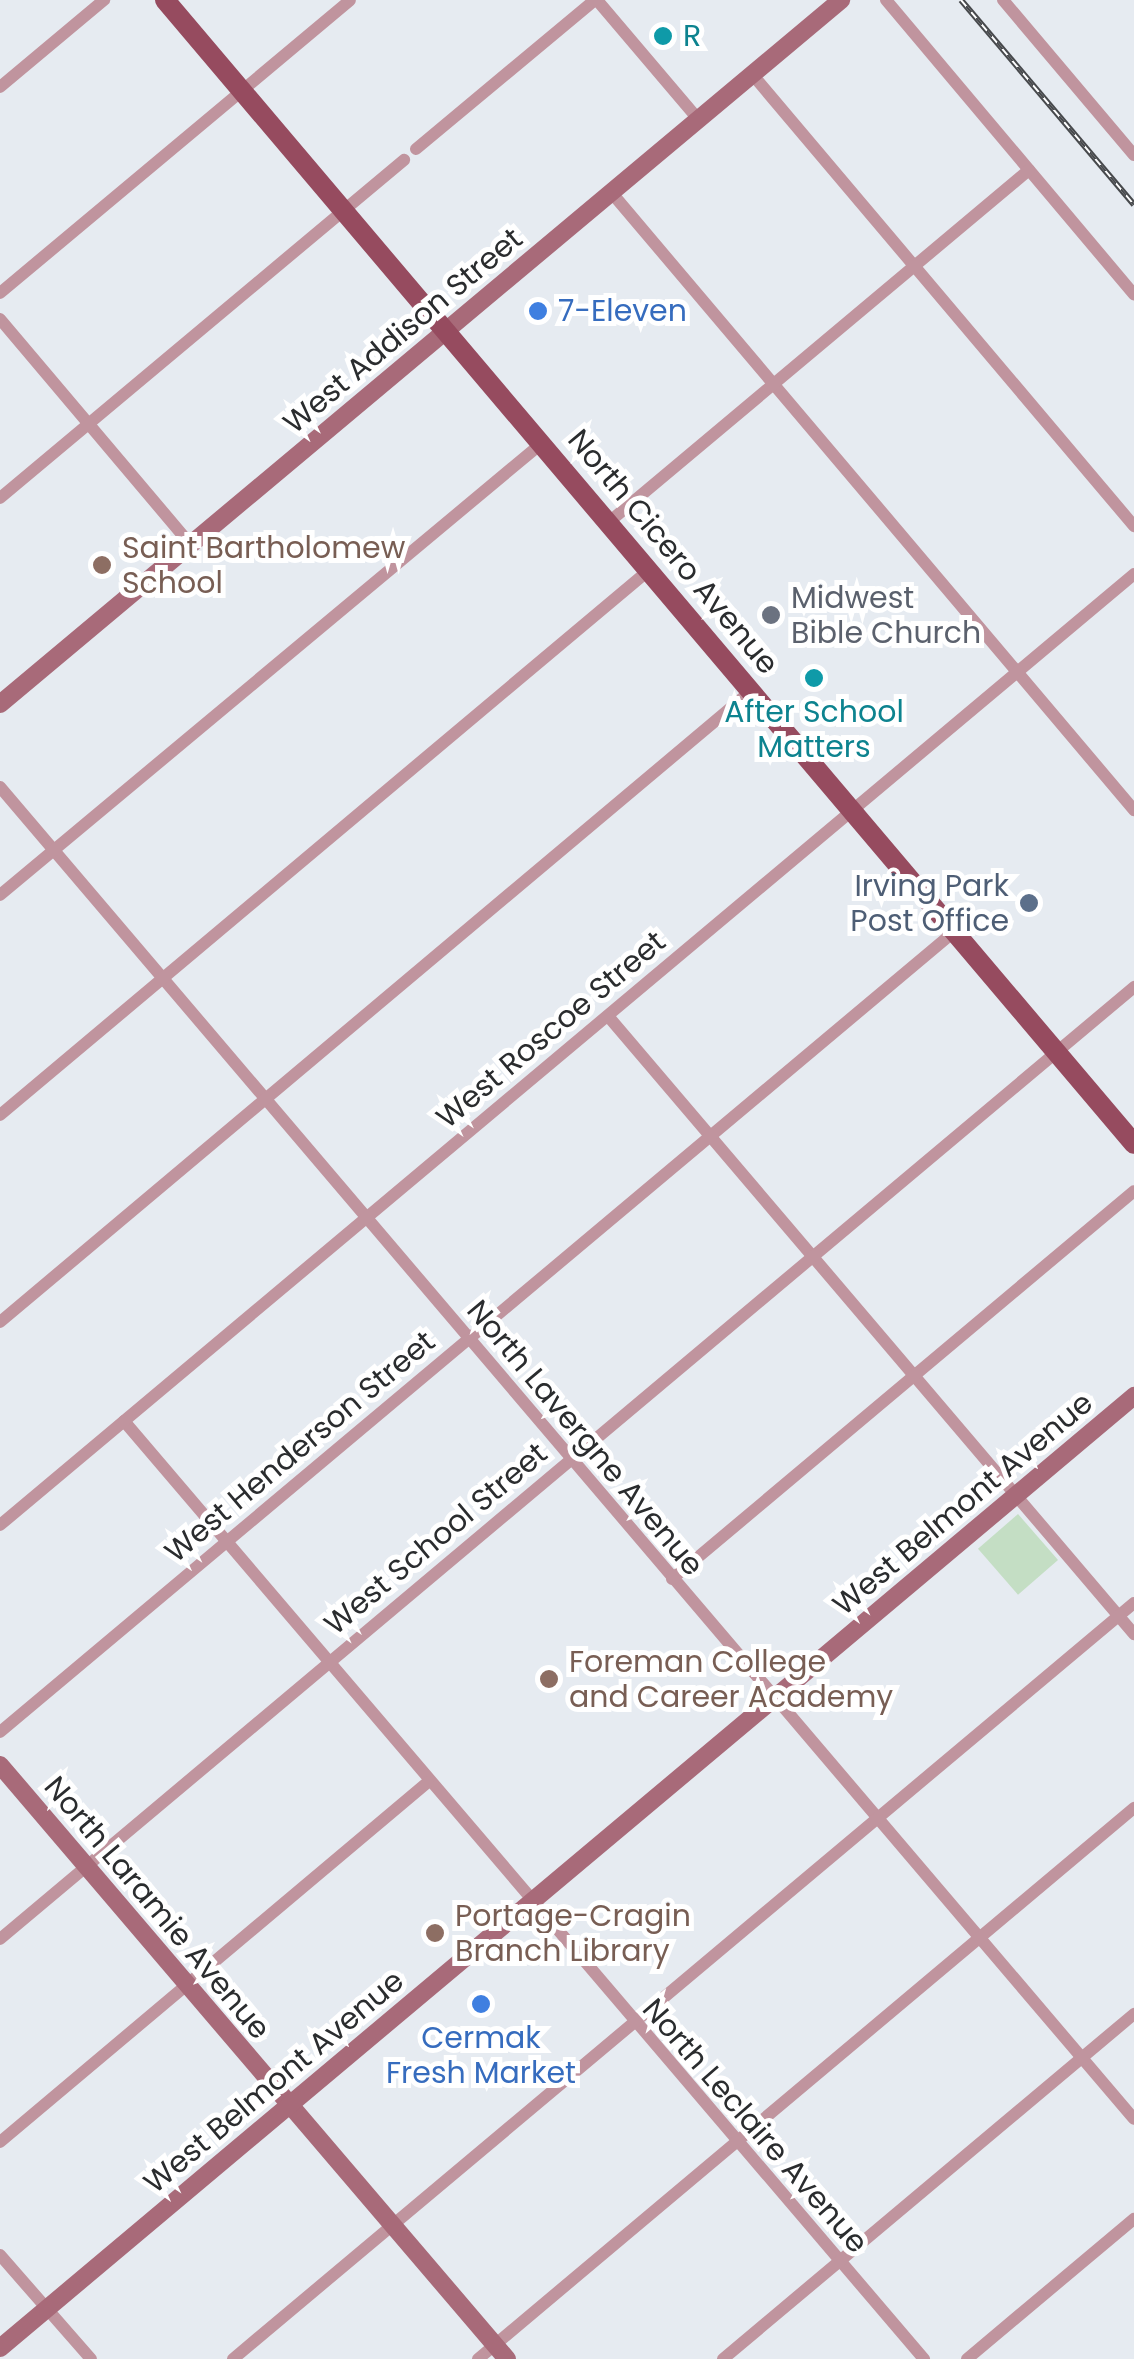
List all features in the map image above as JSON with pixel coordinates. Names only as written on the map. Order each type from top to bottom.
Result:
[{"type":"main road","name":"North Cicero Avenue","points":[[165,0],[1134,1144]]},
{"type":"main road","name":"West Addison Street","points":[[0,704],[840,0]]},
{"type":"main road","name":"West Belmont Avenue","points":[[0,2348],[1134,1396]]},
{"type":"main road","name":"North Laramie Avenue","points":[[0,1766],[501,2352]]},
{"type":"street","points":[[0,87],[104,0]]},
{"type":"street","points":[[0,293],[350,0]]},
{"type":"street","points":[[416,149],[596,0],[698,120]]},
{"type":"street","points":[[886,0],[1134,295]]},
{"type":"street","points":[[1002,0],[1134,155]]},
{"type":"street","points":[[752,74],[1134,526]]},
{"type":"street","points":[[0,498],[404,160]]},
{"type":"street","points":[[609,522],[1029,170]]},
{"type":"street","points":[[611,192],[1134,810]]},
{"type":"street","points":[[0,318],[191,545]]},
{"type":"street","points":[[0,896],[542,443]]},
{"type":"street","points":[[0,1115],[649,570]]},
{"type":"street","name":"West Roscoe Street","points":[[0,1525],[1134,574]]},
{"type":"street","points":[[0,1322],[752,690]]},
{"type":"street","name":"North Lavergne Avenue","points":[[0,787],[1134,2119]]},
{"type":"street","name":"West Henderson Street","points":[[0,1732],[955,932]]},
{"type":"street","name":"West School Street","points":[[0,1939],[1134,987]]},
{"type":"street","points":[[608,1016],[1134,1634]]},
{"type":"street","points":[[672,1579],[1134,1191]]},
{"type":"street","name":"North Leclaire Avenue","points":[[124,1421],[530,1903],[924,2359]]},
{"type":"street","points":[[232,2359],[1134,1603]]},
{"type":"street","points":[[0,2142],[428,1782]]},
{"type":"street","points":[[478,2359],[501,2352],[736,2142],[1134,1808]]},
{"type":"street","points":[[723,2359],[1134,2014]]},
{"type":"street","points":[[967,2359],[1134,2219]]},
{"type":"street","points":[[0,2255],[91,2359]]},
{"type":"green space","points":[[1018,1514],[1058,1560],[1018,1595],[978,1549]]},
{"type":"railway","points":[[961,0],[1134,205]]},
{"type":"place","name":"R","points":[[663,36]]},
{"type":"place","name":"7-Eleven","points":[[538,311]]},
{"type":"place","name":"Saint Bartholomew School","points":[[102,565]]},
{"type":"place","name":"Midwest Bible Church","points":[[771,615]]},
{"type":"place","name":"After School Matters","points":[[814,678]]},
{"type":"place","name":"Irving Park Post Office","points":[[1029,903]]},
{"type":"place","name":"Foreman College and Career Academy","points":[[549,1679]]},
{"type":"place","name":"Portage-Cragin Branch Library","points":[[435,1933]]},
{"type":"place","name":"Cermak Fresh Market","points":[[481,2004]]}]
